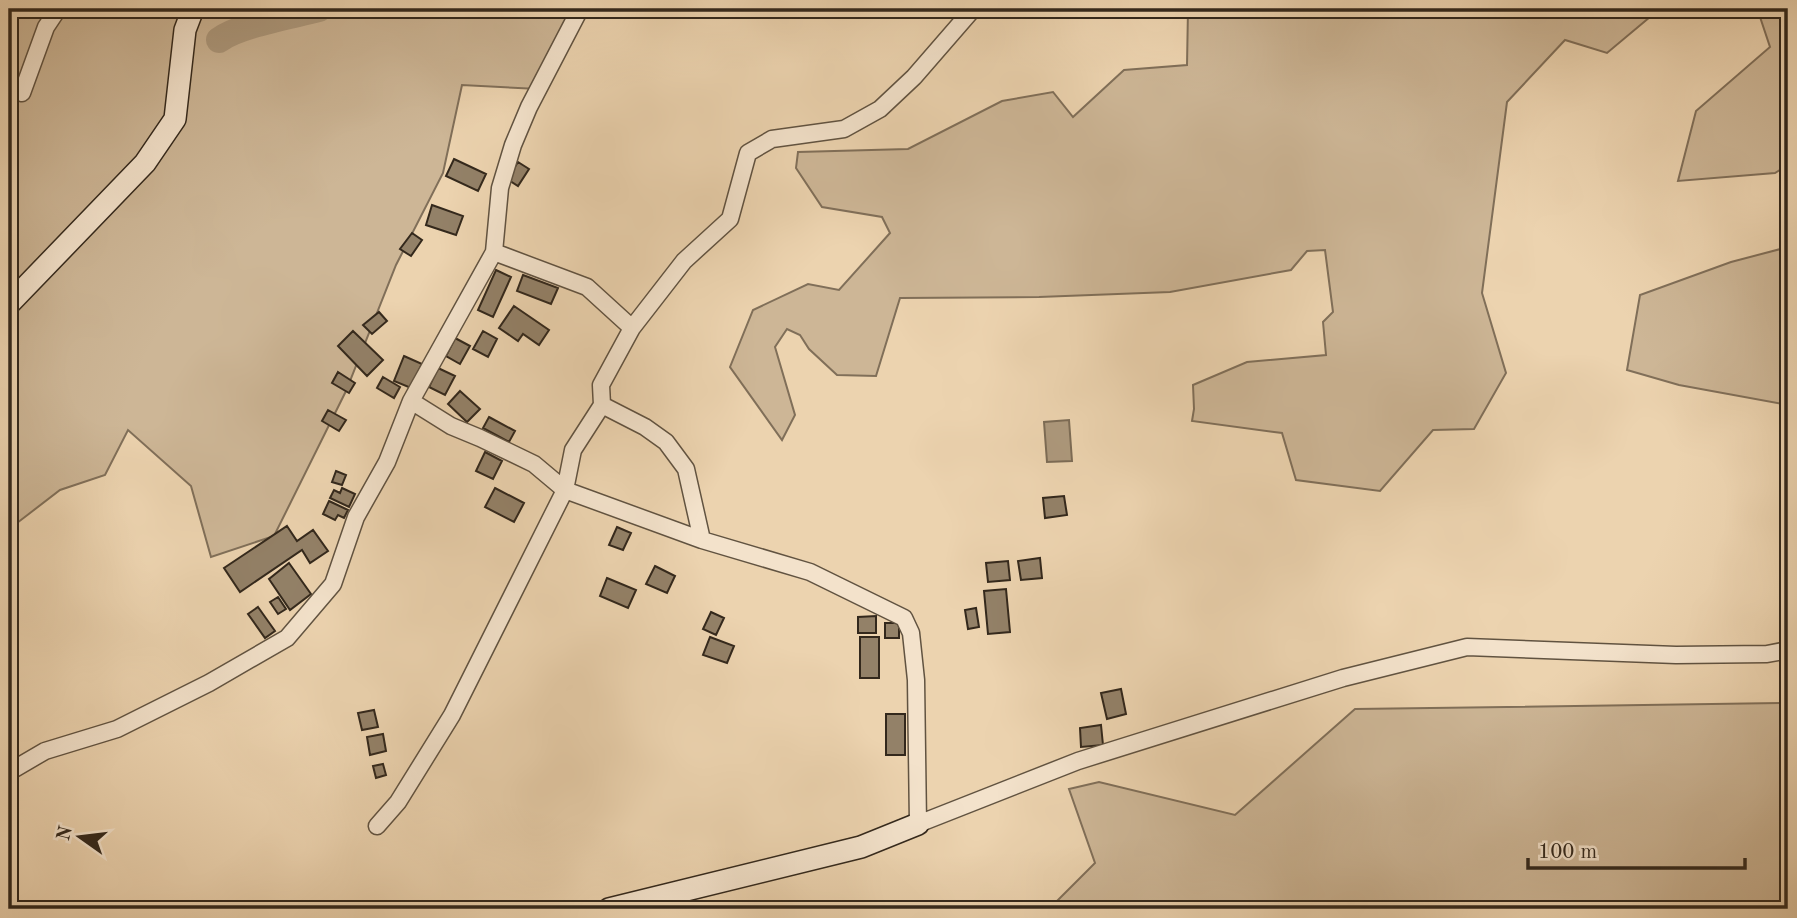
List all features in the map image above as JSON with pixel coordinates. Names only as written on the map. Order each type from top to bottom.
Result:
[{"type":"street","points":[[22,93],[46,27],[58,9]]},
{"type":"street","points":[[9,304],[145,163],[175,119],[185,30],[193,9]]},
{"type":"street","points":[[9,772],[45,751],[117,729],[287,638],[333,584],[355,517],[387,463],[411,401],[494,252],[500,188],[513,145],[529,107],[580,9]]},
{"type":"street","points":[[377,826],[398,802],[452,715],[565,490],[573,450],[602,405],[601,385],[632,328],[684,261],[730,219],[748,153],[772,139],[844,129],[880,109],[914,77],[973,9]]},
{"type":"street","points":[[494,252],[587,287],[632,328]]},
{"type":"street","points":[[411,401],[451,426],[534,464],[565,490],[702,540],[810,572],[904,618],[911,633],[916,680],[918,824]]},
{"type":"street","points":[[602,405],[645,427],[666,442],[686,469],[702,540]]},
{"type":"street","points":[[609,909],[862,847],[1078,761],[1342,678],[1466,647],[1676,655],[1767,654],[1788,650]]},
{"type":"shaded area","points":[[9,9],[573,9],[538,89],[462,85],[443,173],[396,265],[346,391],[274,536],[211,557],[191,486],[128,430],[105,475],[60,490],[17,523],[10,544],[9,579]]},
{"type":"shaded area","points":[[1188,9],[1788,9],[1788,165],[1775,173],[1678,181],[1696,111],[1770,47],[1758,11],[1650,17],[1607,53],[1565,40],[1507,102],[1482,293],[1506,373],[1474,429],[1433,430],[1380,491],[1296,480],[1282,433],[1192,421],[1193,385],[1247,362],[1326,355],[1323,322],[1333,312],[1325,250],[1307,251],[1291,270],[1170,292],[900,298],[876,376],[837,375],[809,349],[800,335],[787,329],[775,347],[795,415],[782,440],[730,367],[753,310],[808,284],[839,290],[890,233],[882,217],[822,207],[796,168],[798,152],[908,149],[1002,101],[1053,92],[1073,117],[1124,70],[1187,65]]},
{"type":"shaded area","points":[[1788,247],[1788,405],[1679,385],[1627,370],[1640,295],[1731,262]]},
{"type":"shaded area","points":[[1069,420],[1072,461],[1047,462],[1044,422]]},
{"type":"shaded area","points":[[1788,703],[1788,909],[1049,909],[1095,863],[1069,789],[1099,782],[1235,815],[1355,709]]},
{"type":"building","points":[[454,159],[486,174],[478,191],[446,176]]},
{"type":"building","points":[[518,162],[529,169],[518,186],[507,179]]},
{"type":"building","points":[[432,205],[463,216],[456,235],[426,225]]},
{"type":"building","points":[[412,233],[422,240],[411,256],[400,249]]},
{"type":"building","points":[[496,270],[511,277],[493,317],[478,310]]},
{"type":"building","points":[[523,275],[558,288],[551,304],[517,291]]},
{"type":"building","points":[[514,306],[549,330],[539,345],[523,334],[518,341],[499,328]]},
{"type":"building","points":[[379,312],[387,321],[372,334],[363,325]]},
{"type":"building","points":[[353,331],[383,360],[367,376],[338,346]]},
{"type":"building","points":[[483,331],[497,339],[488,357],[473,349]]},
{"type":"building","points":[[455,338],[470,346],[460,364],[446,356]]},
{"type":"building","points":[[404,356],[422,364],[411,388],[394,381]]},
{"type":"building","points":[[438,368],[455,376],[445,395],[429,387]]},
{"type":"building","points":[[338,372],[355,383],[349,393],[332,383]]},
{"type":"building","points":[[383,377],[400,387],[394,398],[377,388]]},
{"type":"building","points":[[460,391],[480,409],[467,422],[448,404]]},
{"type":"building","points":[[328,410],[346,420],[339,431],[322,421]]},
{"type":"building","points":[[489,417],[515,431],[509,442],[483,428]]},
{"type":"building","points":[[485,452],[502,461],[493,479],[476,471]]},
{"type":"building","points":[[336,471],[346,475],[342,485],[332,482]]},
{"type":"building","points":[[342,488],[355,494],[349,507],[330,498],[334,490],[340,493]]},
{"type":"building","points":[[495,488],[524,503],[514,522],[485,507]]},
{"type":"building","points":[[1064,496],[1067,515],[1045,518],[1043,498]]},
{"type":"building","points":[[329,501],[348,510],[344,518],[338,515],[335,520],[323,514]]},
{"type":"building","points":[[287,526],[297,541],[313,530],[328,551],[310,563],[302,550],[240,592],[224,568]]},
{"type":"building","points":[[617,527],[631,533],[623,550],[609,545]]},
{"type":"building","points":[[1040,558],[1042,578],[1021,580],[1018,561]]},
{"type":"building","points":[[1008,561],[1010,580],[988,582],[986,563]]},
{"type":"building","points":[[289,563],[311,594],[290,610],[269,579]]},
{"type":"building","points":[[655,566],[675,576],[667,593],[646,584]]},
{"type":"building","points":[[607,578],[636,590],[628,608],[600,596]]},
{"type":"building","points":[[1006,589],[1010,632],[988,634],[984,591]]},
{"type":"building","points":[[278,597],[286,609],[278,614],[270,602]]},
{"type":"building","points":[[258,607],[275,631],[265,638],[248,614]]},
{"type":"building","points":[[976,608],[979,627],[968,629],[965,610]]},
{"type":"building","points":[[711,612],[724,618],[716,635],[703,629]]},
{"type":"building","points":[[876,616],[876,633],[858,633],[858,617]]},
{"type":"building","points":[[885,623],[899,623],[899,638],[885,638]]},
{"type":"building","points":[[710,637],[734,646],[727,663],[703,655]]},
{"type":"building","points":[[860,637],[879,637],[879,678],[860,678]]},
{"type":"building","points":[[1121,689],[1126,714],[1107,719],[1101,693]]},
{"type":"building","points":[[374,710],[378,727],[362,730],[358,713]]},
{"type":"building","points":[[886,714],[905,714],[905,755],[886,755]]},
{"type":"building","points":[[1101,725],[1103,745],[1081,747],[1080,728]]},
{"type":"building","points":[[383,734],[386,751],[370,755],[367,737]]},
{"type":"building","points":[[383,764],[386,775],[376,778],[373,766]]},
{"type":"waterway","points":[[219,40],[253,25],[319,9]]}]
